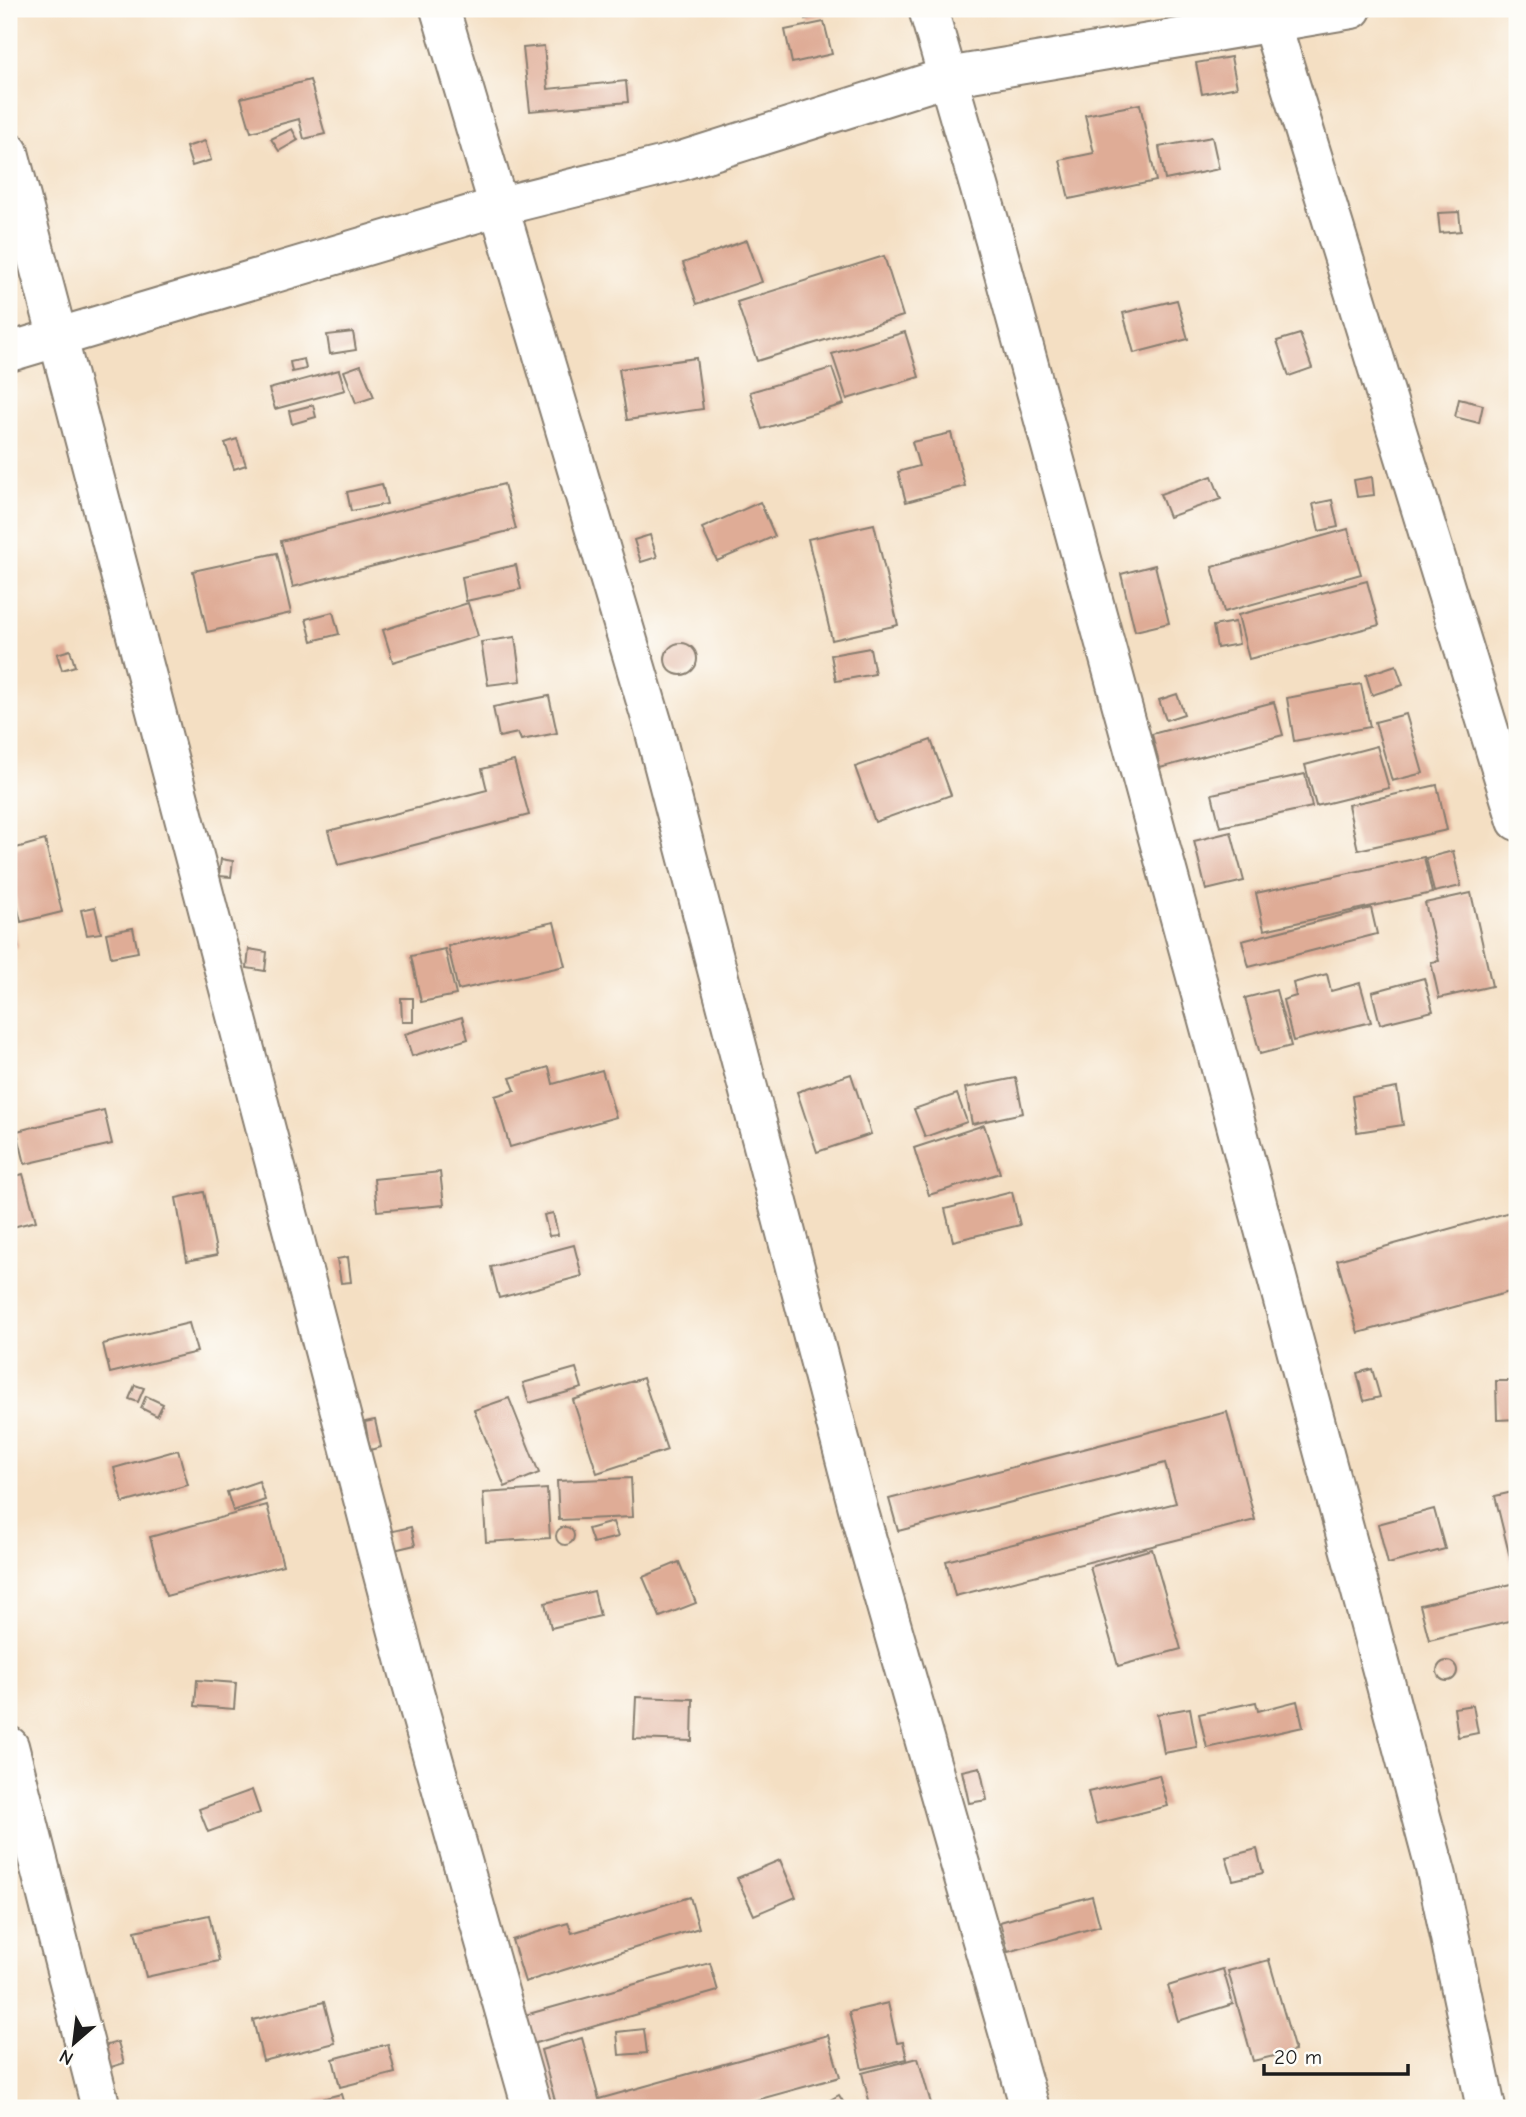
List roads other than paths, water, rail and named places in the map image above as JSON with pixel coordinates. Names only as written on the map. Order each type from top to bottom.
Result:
[{"type":"street","points":[[440,9],[496,207],[653,724],[859,1512],[1030,2108]]},
{"type":"street","points":[[928,9],[1216,1049],[1437,1876],[1486,2108]]},
{"type":"street","points":[[9,352],[496,207],[681,160],[947,77],[1269,15],[1352,9]]},
{"type":"street","points":[[1269,15],[1517,821]]},
{"type":"street","points":[[9,152],[408,1670],[532,2108]]},
{"type":"street","points":[[9,1746],[101,2108]]}]
